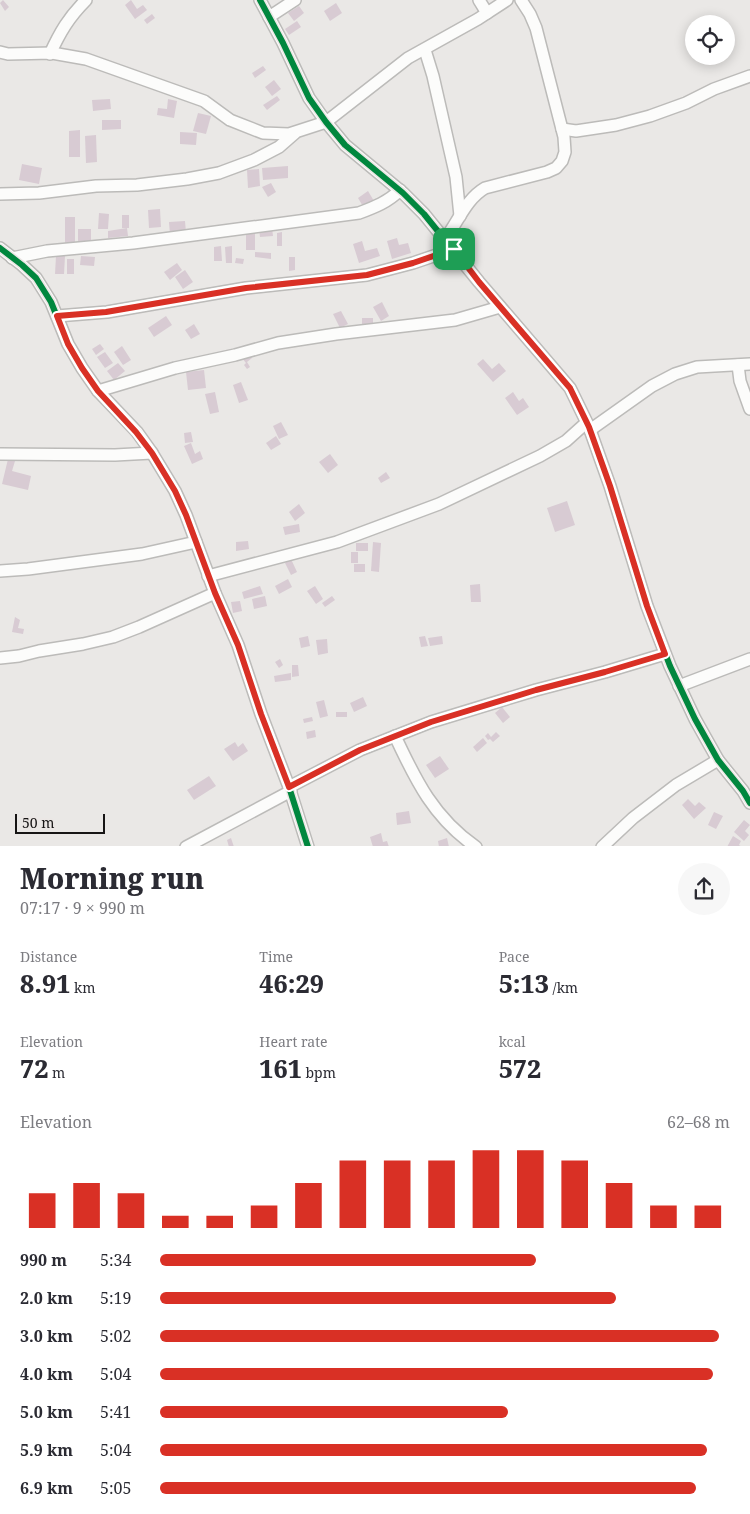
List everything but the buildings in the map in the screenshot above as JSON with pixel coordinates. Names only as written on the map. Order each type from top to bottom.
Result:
[{"type":"street","points":[[50,54],[60,32],[86,0]]},
{"type":"street","points":[[260,0],[309,98],[326,122],[346,146],[400,190],[424,214],[500,307],[570,388],[588,426],[610,486],[647,606],[665,654],[695,719],[718,760],[743,791],[750,803]]},
{"type":"street","points":[[269,17],[295,0]]},
{"type":"street","points":[[478,0],[487,13]]},
{"type":"street","points":[[0,52],[8,54],[50,54],[86,59],[204,101],[230,120],[263,133],[289,134],[326,122],[408,58],[425,50],[507,0]]},
{"type":"street","points":[[445,239],[477,193],[485,188],[527,178],[556,168],[562,161],[565,152],[562,128],[536,28],[521,0]]},
{"type":"street","points":[[425,50],[433,76],[456,177],[460,216]]},
{"type":"street","points":[[562,128],[576,130],[616,125],[650,116],[750,76]]},
{"type":"street","points":[[0,194],[39,193],[96,186],[137,185],[187,179],[219,172],[254,160],[279,147],[296,132]]},
{"type":"street","points":[[12,258],[47,251],[133,243],[359,213],[391,199],[400,190]]},
{"type":"street","points":[[0,248],[22,264],[36,278],[51,302],[68,344],[98,391],[136,432],[152,453],[175,491],[186,515],[208,576],[238,645],[261,714],[290,789],[308,846]]},
{"type":"street","points":[[57,316],[106,312],[246,288],[367,275],[413,263],[454,249]]},
{"type":"street","points":[[98,391],[175,368],[235,355],[278,343],[455,320],[500,307]]},
{"type":"street","points":[[208,576],[337,542],[439,504],[540,456],[652,386],[675,374],[697,367],[744,364],[740,381],[750,408]]},
{"type":"street","points":[[0,454],[115,455],[152,453]]},
{"type":"street","points":[[0,571],[142,554],[196,542]]},
{"type":"street","points":[[0,658],[19,656],[113,637],[215,593]]},
{"type":"street","points":[[186,846],[360,750],[394,736],[431,722],[510,698],[665,654]]},
{"type":"street","points":[[680,686],[750,659]]},
{"type":"street","points":[[394,736],[413,774],[437,812],[464,838],[476,846]]},
{"type":"street","points":[[602,846],[633,818],[676,785],[718,760]]},
{"type":"cycle path","points":[[260,0],[309,98],[326,122],[345,145],[403,193],[424,214],[479,282],[570,388],[589,427],[610,486],[647,606],[670,666],[695,719],[718,760],[743,791],[750,803]]},
{"type":"cycle path","points":[[0,248],[36,278],[51,302],[68,344],[82,368],[98,391],[137,432],[175,491],[215,593],[238,645],[261,714],[289,787],[308,846]]},
{"type":"route","points":[[454,249],[479,282],[570,388],[589,427],[610,486],[632,562],[665,654],[431,722],[360,750],[289,787],[261,714],[238,645],[215,593],[175,491],[152,453],[136,432],[98,391],[82,368],[68,344],[57,316],[106,312],[246,288],[367,275],[413,263],[454,249]]}]
